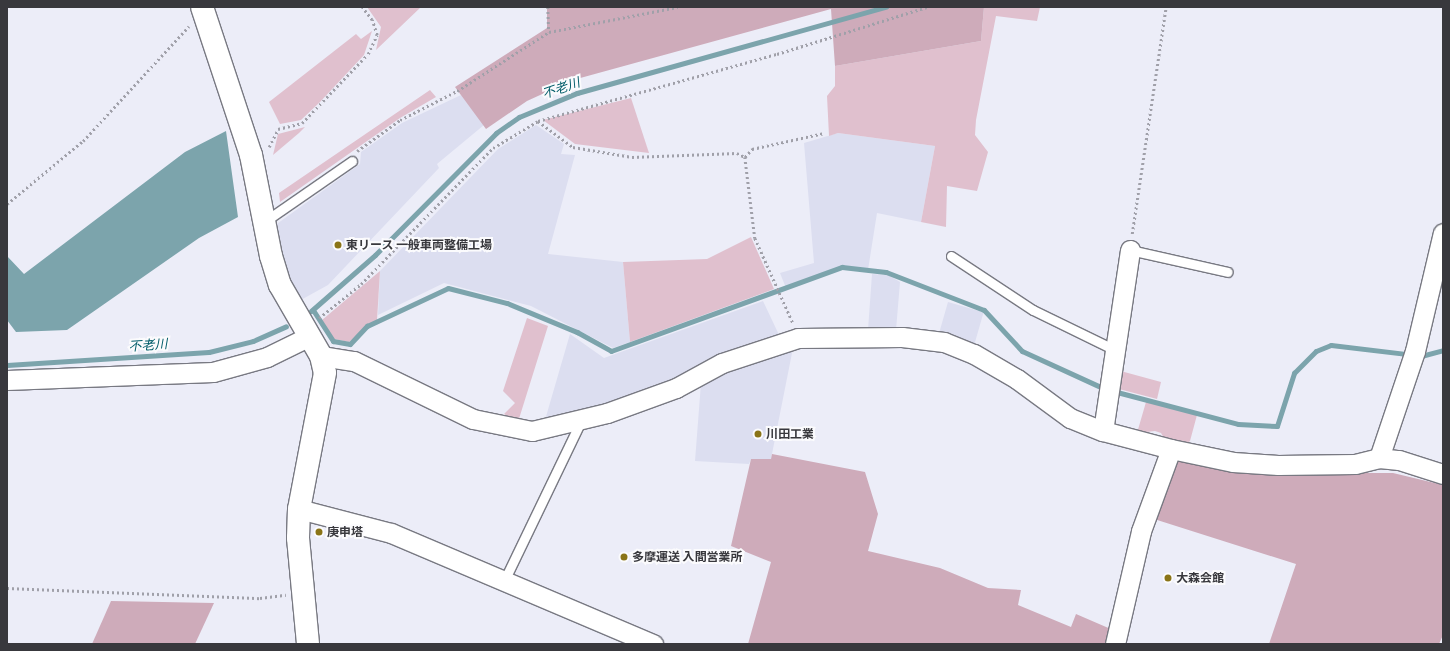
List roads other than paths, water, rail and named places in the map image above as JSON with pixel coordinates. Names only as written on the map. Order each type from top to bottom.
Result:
[{"type":"street","points":[[206,9],[251,155],[264,222],[280,285],[308,337],[321,356],[323,390],[299,508],[302,594],[308,644]]},
{"type":"street","points":[[1379,458],[1416,352],[1443,234]]},
{"type":"street","points":[[1103,431],[1130,250]]},
{"type":"street","points":[[321,356],[354,361],[473,418],[511,429],[532,431],[581,421],[676,388],[740,356],[798,338],[850,335],[944,342],[974,354],[1017,379],[1070,418],[1103,431],[1171,449],[1233,462],[1278,465],[1355,464],[1379,458],[1443,474]]},
{"type":"street","points":[[7,380],[212,372],[267,357],[308,337]]},
{"type":"street","points":[[1114,644],[1141,531],[1171,449]]},
{"type":"street","points":[[299,508],[391,533],[653,644]]},
{"type":"lane","points":[[264,222],[352,161]]},
{"type":"lane","points":[[1130,250],[1228,272]]},
{"type":"lane","points":[[951,256],[1033,310],[1115,350]]},
{"type":"lane","points":[[504,581],[581,421]]},
{"type":"waterway","name":"不老川","points":[[311,311],[375,255],[496,133],[519,117],[577,93],[886,7]]},
{"type":"waterway","points":[[313,310],[333,341],[350,344],[367,326],[448,288],[507,303],[577,332],[611,351],[842,267],[886,272],[984,310],[1022,351],[1105,389]]},
{"type":"waterway","name":"不老川","points":[[7,365],[209,352],[253,341],[286,326]]},
{"type":"waterway","points":[[1113,391],[1238,424],[1277,426],[1294,373],[1316,351],[1331,345],[1407,354]]},
{"type":"waterway","points":[[1421,356],[1443,350]]},
{"type":"place","name":"東リース 一般車両整備工場","points":[[338,245]]},
{"type":"place","name":"川田工業","points":[[758,434]]},
{"type":"place","name":"庚申塔","points":[[319,532]]},
{"type":"place","name":"多摩運送 入間営業所","points":[[624,557]]},
{"type":"place","name":"大森会館","points":[[1168,578]]}]
